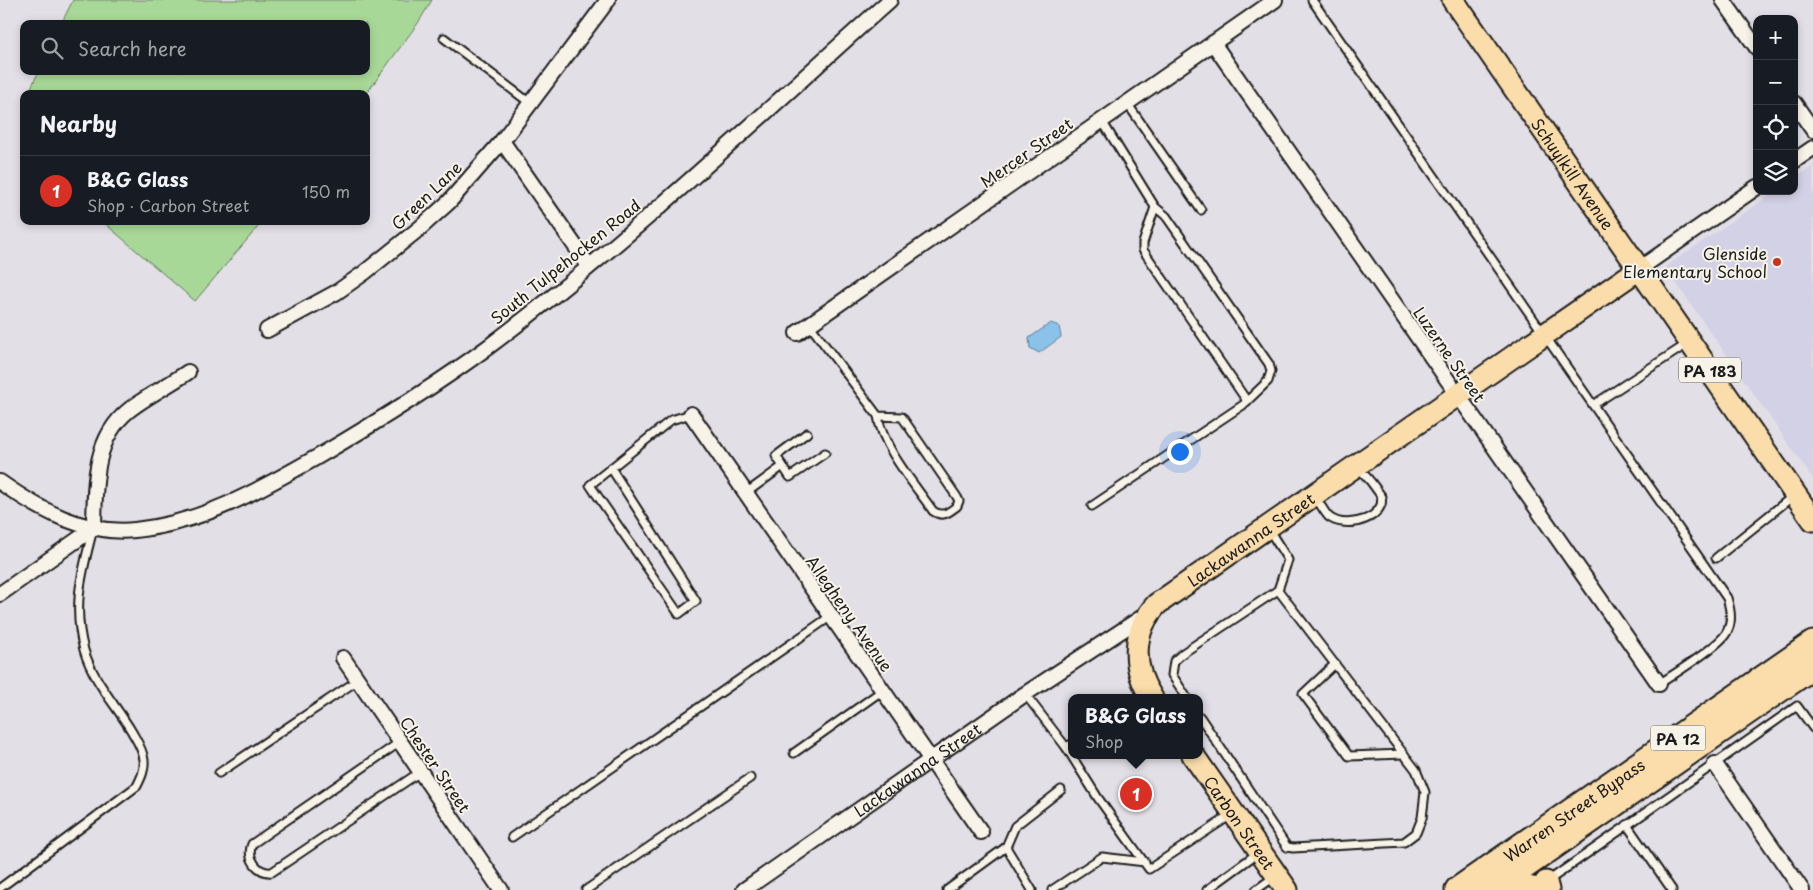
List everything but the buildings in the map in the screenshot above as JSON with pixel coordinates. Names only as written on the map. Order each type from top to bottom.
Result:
[{"type":"highway","name":"Warren Street Bypass","points":[[1490,890],[1547,840],[1813,644]]},
{"type":"highway","name":"Warren Street Bypass","points":[[1458,890],[1547,840],[1813,666]]},
{"type":"highway","points":[[1497,890],[1515,887],[1542,887],[1547,861],[1547,840]]},
{"type":"main road","name":"Schuylkill Avenue","points":[[1453,0],[1813,520]]},
{"type":"main road","name":"Lackawanna Street","points":[[1148,614],[1157,604],[1639,268]]},
{"type":"main road","points":[[1148,614],[1140,628],[1137,653],[1138,667],[1149,694]]},
{"type":"main road","name":"Carbon Street","points":[[1196,759],[1282,883]]},
{"type":"street","name":"Green Lane","points":[[267,330],[337,292],[420,228],[449,202],[502,141],[608,0]]},
{"type":"street","name":"South Tulpehocken Road","points":[[0,482],[46,512],[94,528],[132,530],[167,525],[193,518],[230,504],[288,474],[358,433],[438,382],[530,314],[665,201],[890,0]]},
{"type":"street","name":"Mercer Street","points":[[797,333],[1275,0]]},
{"type":"street","points":[[1723,0],[1753,42]]},
{"type":"street","name":"Luzerne Street","points":[[1214,43],[1659,684]]},
{"type":"street","points":[[1795,105],[1813,130]]},
{"type":"street","points":[[502,141],[589,266]]},
{"type":"street","points":[[1798,158],[1813,148]]},
{"type":"street","name":"Lackawanna Street","points":[[1639,268],[1753,190]]},
{"type":"street","points":[[0,594],[94,528],[99,456],[114,424],[130,410],[188,372]]},
{"type":"street","name":"Allegheny Avenue","points":[[691,414],[980,832]]},
{"type":"street","name":"Lackawanna Street","points":[[753,887],[1025,694],[1148,614]]},
{"type":"street","name":"Chester Street","points":[[343,658],[501,890]]},
{"type":"street","points":[[1715,764],[1802,890]]},
{"type":"lane","points":[[1312,0],[1727,598],[1731,610],[1730,623],[1725,635],[1659,684]]},
{"type":"lane","points":[[444,38],[530,103]]},
{"type":"lane","points":[[1127,103],[1201,210]]},
{"type":"lane","points":[[1092,506],[1247,401],[1268,381],[1271,371],[1269,364],[1166,216],[1155,207],[1102,121]]},
{"type":"lane","points":[[1155,207],[1143,243],[1143,250],[1247,401]]},
{"type":"lane","points":[[809,324],[878,416],[880,429],[884,436],[933,511],[944,515],[957,506],[959,501],[957,497],[902,417],[878,416]]},
{"type":"lane","points":[[1593,405],[1690,342]]},
{"type":"lane","points":[[611,468],[696,601],[679,614],[590,485],[611,468],[671,420],[691,414]]},
{"type":"lane","points":[[807,433],[776,456],[790,477],[825,453]]},
{"type":"lane","points":[[746,493],[782,466]]},
{"type":"lane","points":[[1314,495],[1330,517],[1341,522],[1353,522],[1373,515],[1381,505],[1382,497],[1356,466]]},
{"type":"lane","points":[[1716,558],[1795,494]]},
{"type":"lane","points":[[1184,694],[1172,675],[1174,661],[1183,653],[1278,590],[1288,560],[1267,527]]},
{"type":"lane","points":[[0,888],[137,786],[143,774],[144,760],[140,746],[94,675],[84,650],[78,616],[78,598],[81,574],[94,528]]},
{"type":"lane","points":[[1203,721],[1287,847],[1404,842],[1416,833],[1422,818],[1425,792],[1416,770],[1278,590]]},
{"type":"lane","points":[[512,837],[831,616]]},
{"type":"lane","points":[[1335,664],[1303,694],[1348,756],[1404,754]]},
{"type":"lane","points":[[219,773],[358,680]]},
{"type":"lane","points":[[794,753],[883,690]]},
{"type":"lane","points":[[1025,694],[1068,744]]},
{"type":"lane","points":[[1542,887],[1797,706],[1813,728]]},
{"type":"lane","points":[[400,742],[252,844],[250,850],[251,857],[259,870],[265,873],[272,872],[420,772]]},
{"type":"lane","points":[[1077,759],[1098,798],[1149,869],[1233,813]]},
{"type":"lane","points":[[586,890],[750,778]]},
{"type":"lane","points":[[947,890],[1006,847],[1015,826],[1061,790]]},
{"type":"lane","points":[[1627,825],[1672,890]]},
{"type":"lane","points":[[1006,847],[1032,890]]},
{"type":"lane","points":[[1207,890],[1260,852]]},
{"type":"lane","points":[[1052,890],[1102,857],[1145,862]]},
{"type":"lane","points":[[1256,890],[1282,883]]},
{"type":"shaded area","points":[[1813,166],[1813,479],[1665,267],[1770,195],[1798,195],[1798,176]]},
{"type":"green space","points":[[73,0],[432,0],[418,23],[369,90],[30,90],[37,75],[370,75],[370,20],[63,20]]},
{"type":"green space","points":[[107,225],[260,225],[195,301]]},
{"type":"water","points":[[1051,323],[1059,326],[1061,337],[1039,353],[1030,348],[1029,338]]},
{"type":"place","name":"Glenside Elementary School","points":[[1777,262]]},
{"type":"place","name":"B&G Glass","points":[[1136,794]]}]
